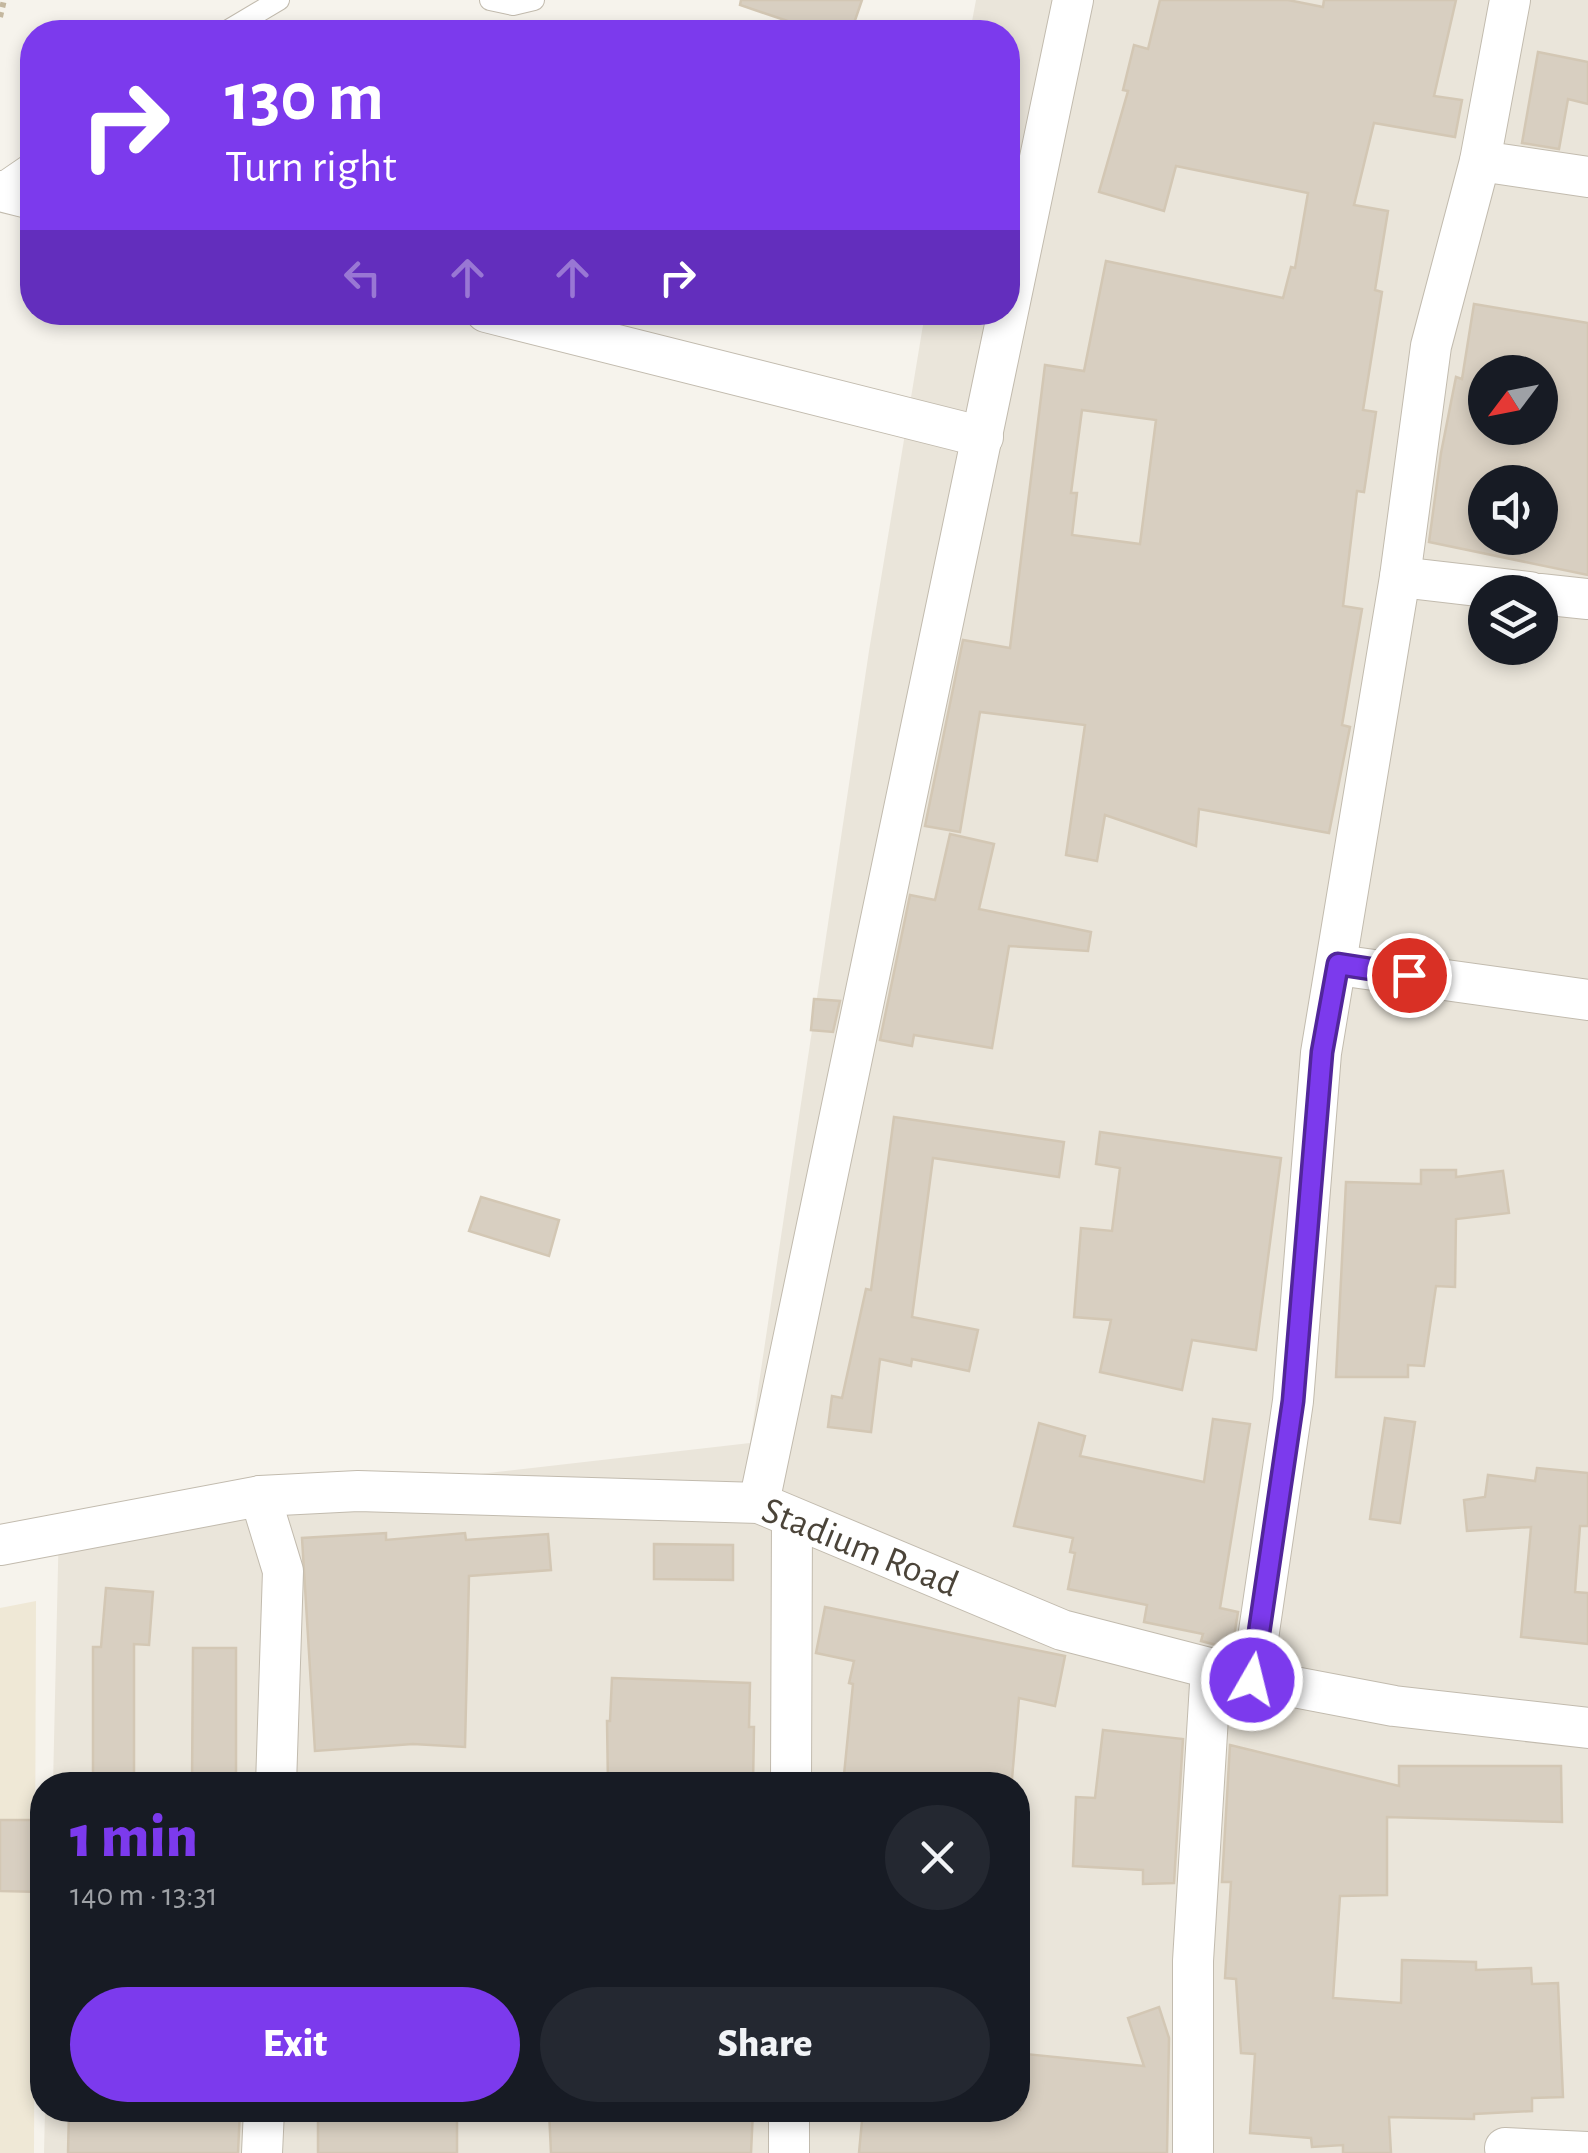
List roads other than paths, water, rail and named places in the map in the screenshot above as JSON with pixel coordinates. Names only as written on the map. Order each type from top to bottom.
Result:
[{"type":"street","points":[[1020,257],[1073,0]]},
{"type":"street","points":[[1252,1680],[1293,1401],[1322,1052],[1400,577],[1431,346],[1480,161],[1510,0]]},
{"type":"street","points":[[1480,161],[1588,178]]},
{"type":"street","points":[[538,325],[983,437]]},
{"type":"street","points":[[789,1772],[775,1511],[1006,325]]},
{"type":"street","points":[[1400,577],[1468,585]]},
{"type":"street","points":[[1558,596],[1588,600]]},
{"type":"street","points":[[1338,964],[1588,1000]]},
{"type":"street","name":"Stadium Road","points":[[0,1545],[260,1496],[358,1491],[775,1511],[1062,1630],[1252,1680],[1394,1706],[1588,1728]]},
{"type":"street","points":[[260,1496],[282,1571],[276,1772]]},
{"type":"street","points":[[1193,2153],[1194,1961],[1210,1668]]},
{"type":"street","points":[[262,2153],[263,2122]]},
{"type":"street","points":[[789,2122],[789,2153]]},
{"type":"street","points":[[1505,2148],[1588,2152]]},
{"type":"lane","points":[[246,20],[280,0]]},
{"type":"lane","points":[[490,0],[513,5],[534,0]]}]
